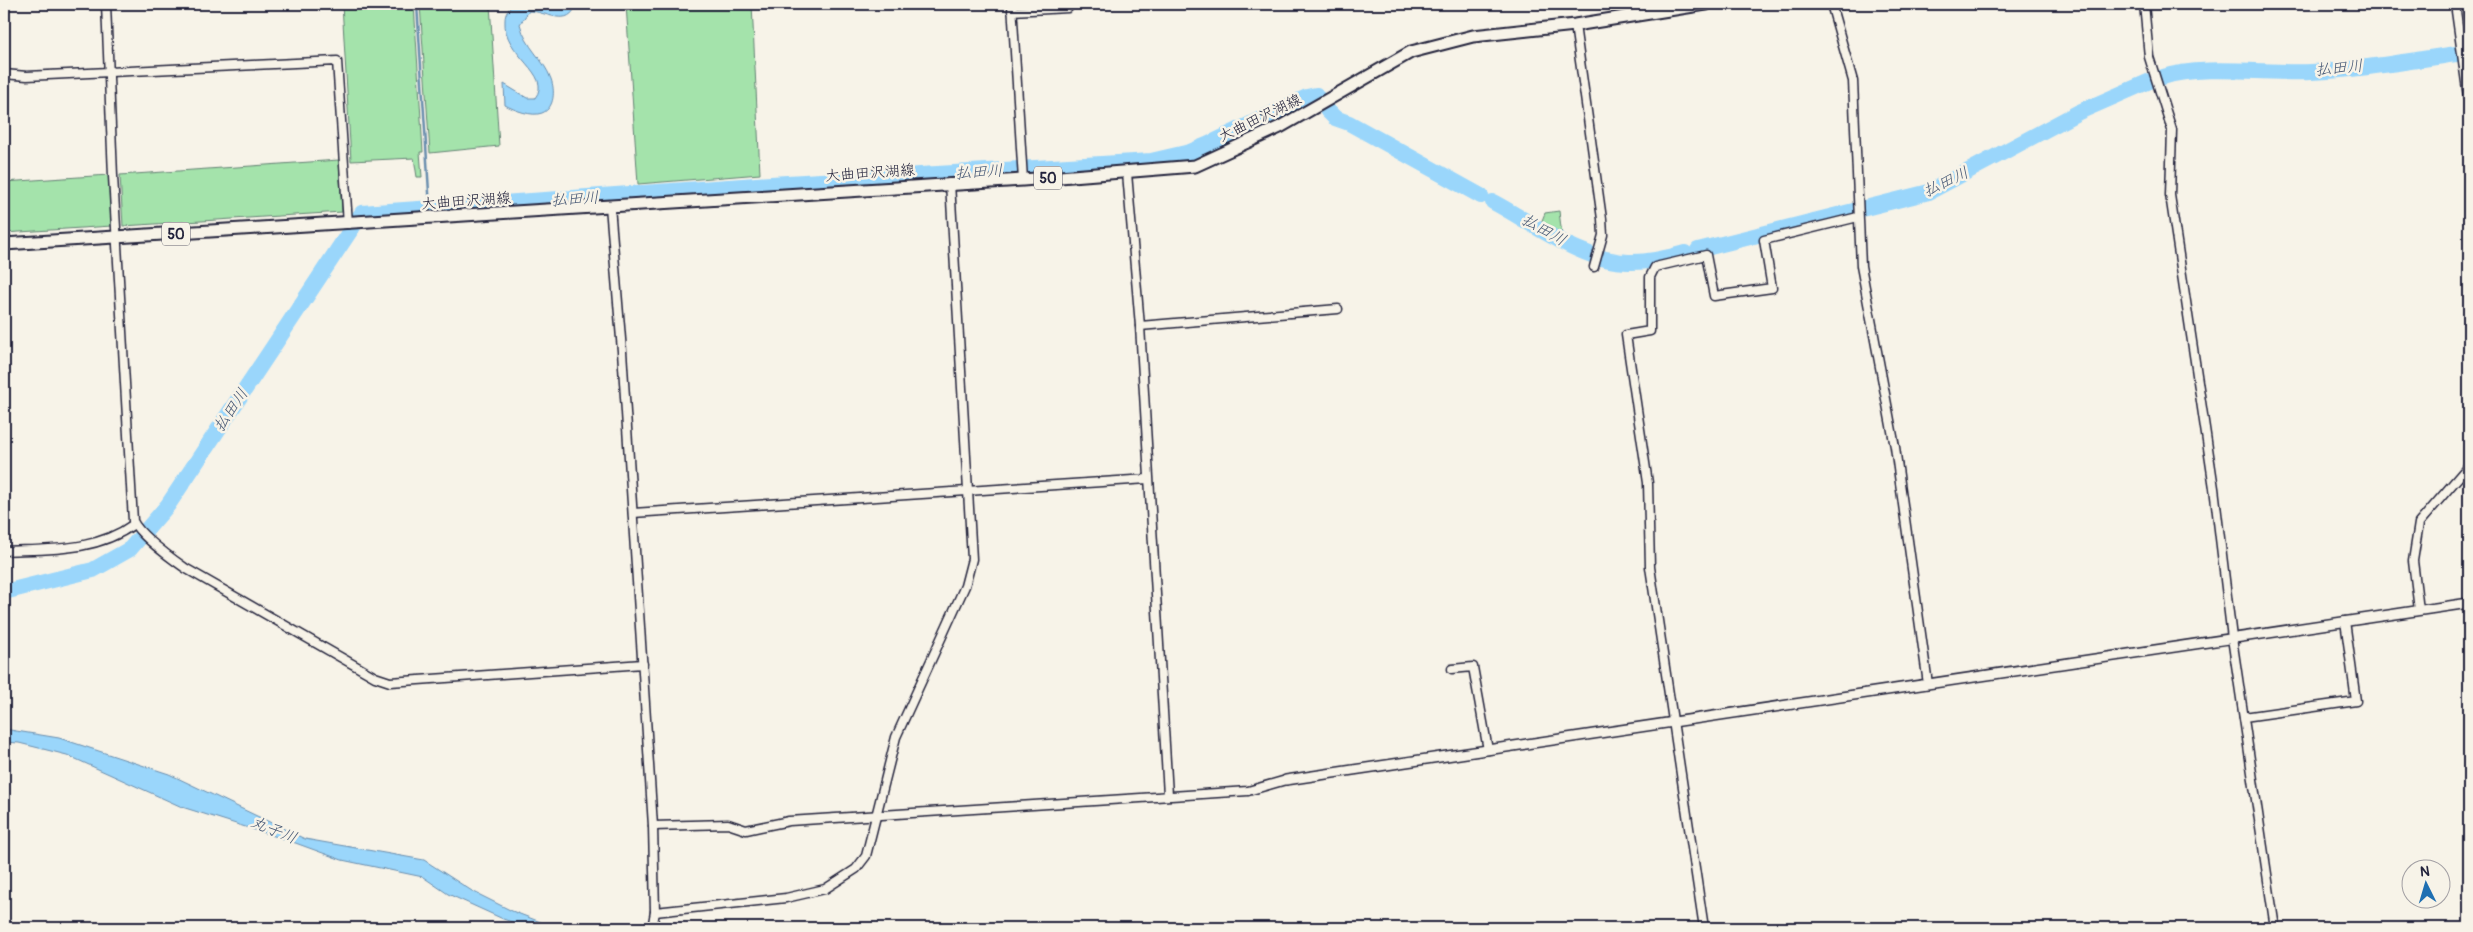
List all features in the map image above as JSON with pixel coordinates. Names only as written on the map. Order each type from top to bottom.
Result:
[{"type":"main road","name":"大曲田沢湖線","points":[[4,244],[352,224],[950,183],[1127,173],[1194,166],[1280,127],[1411,52],[1473,36],[1575,25],[1706,4]]},
{"type":"street","points":[[106,4],[117,237],[135,525],[152,540],[161,552],[185,568],[375,677],[390,682],[643,664]]},
{"type":"street","points":[[1831,4],[1853,82],[1861,266],[1895,447],[1928,684]]},
{"type":"street","points":[[2144,4],[2149,57],[2172,130],[2170,196],[2214,488],[2232,638],[2275,928]]},
{"type":"street","points":[[2455,4],[2469,104]]},
{"type":"street","points":[[1023,180],[1012,8],[1068,8]]},
{"type":"street","points":[[1575,25],[1602,219],[1601,246],[1594,268]]},
{"type":"street","points":[[4,74],[27,76],[337,61],[352,224]]},
{"type":"street","points":[[1127,173],[1140,326],[1168,796]]},
{"type":"street","points":[[654,915],[786,898],[825,889],[856,869],[866,856],[878,815],[896,737],[969,573],[972,559],[950,183]]},
{"type":"street","points":[[610,206],[633,513],[653,826],[654,915],[652,928]]},
{"type":"street","points":[[1704,928],[1650,567],[1648,483],[1626,335],[1650,331],[1650,277],[1655,267],[1706,255],[1714,296],[1772,288],[1764,240],[1858,216]]},
{"type":"street","points":[[1140,326],[1338,309]]},
{"type":"street","points":[[2419,610],[2413,561],[2419,523],[2469,465]]},
{"type":"street","points":[[633,513],[1148,479]]},
{"type":"street","points":[[4,552],[93,544],[118,536],[135,525]]},
{"type":"street","points":[[653,826],[728,824],[746,830],[789,821],[1248,791],[1286,780],[2469,603]]},
{"type":"street","points":[[2244,717],[2356,702],[2345,621]]},
{"type":"street","points":[[1452,669],[1473,667],[1488,750]]},
{"type":"green space","points":[[342,4],[414,4],[423,152],[420,152],[422,177],[417,177],[414,158],[351,161]]},
{"type":"green space","points":[[420,4],[490,4],[499,146],[430,153]]},
{"type":"green space","points":[[626,4],[752,4],[760,174],[638,184]]},
{"type":"green space","points":[[339,160],[342,212],[123,226],[120,175]]},
{"type":"green space","points":[[109,175],[112,226],[4,233],[4,182]]},
{"type":"green space","points":[[1559,211],[1562,236],[1541,223],[1545,213]]},
{"type":"water","points":[[514,4],[576,4],[568,16],[563,17],[529,11],[520,24],[526,40],[544,65],[551,79],[553,88],[552,103],[546,111],[538,114],[528,114],[505,105],[504,84],[527,98],[535,98],[539,89],[538,81],[533,72],[511,44],[506,32],[505,17],[509,9]]},
{"type":"water","name":"丸子川","points":[[4,729],[59,738],[169,774],[305,839],[424,860],[472,891],[512,911],[556,928],[530,928],[503,919],[448,894],[423,877],[342,860],[290,841],[182,807],[67,755],[19,743],[4,742]]},
{"type":"waterway","points":[[417,4],[430,208]]},
{"type":"waterway","name":"払田川","points":[[2163,77],[2179,73],[2216,70],[2329,71],[2456,54]]},
{"type":"waterway","name":"払田川","points":[[1698,250],[1929,192],[2079,112],[2150,81]]},
{"type":"waterway","name":"払田川","points":[[4,592],[93,570],[130,549],[168,505],[362,213],[771,184],[1151,161],[1190,152],[1307,97],[1316,95],[1317,97]]},
{"type":"waterway","name":"払田川","points":[[1327,110],[1335,118],[1349,123],[1481,196]]},
{"type":"waterway","name":"払田川","points":[[1493,202],[1560,241],[1596,256],[1614,261],[1638,262],[1685,253]]}]
